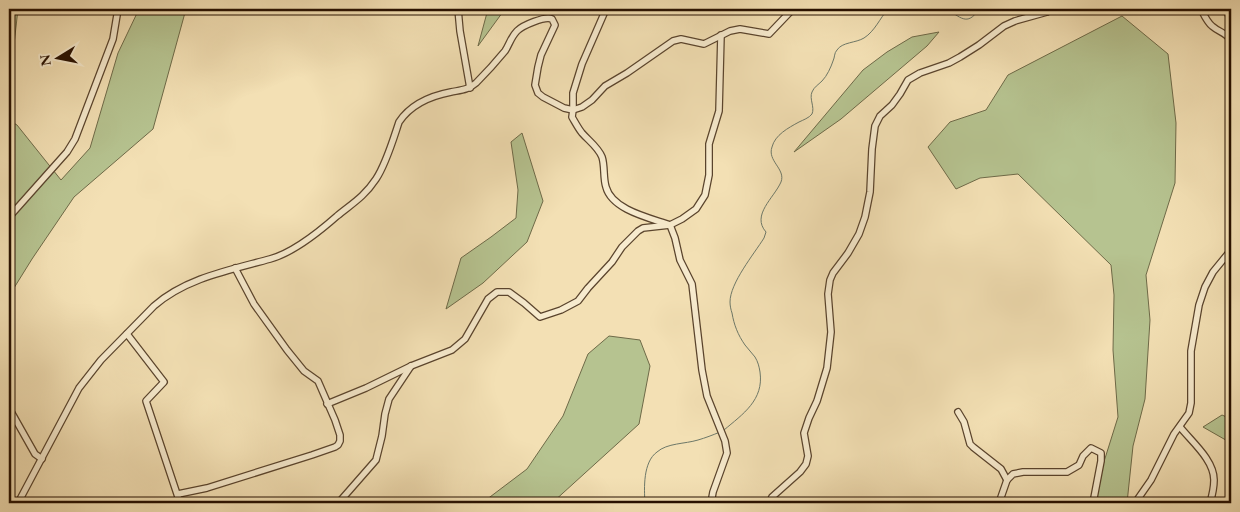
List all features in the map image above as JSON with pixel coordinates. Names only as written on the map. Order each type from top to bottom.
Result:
[{"type":"street","points":[[9,219],[66,152],[75,138],[113,39],[118,9]]},
{"type":"street","points":[[458,9],[470,88]]},
{"type":"street","points":[[606,9],[582,64],[573,93],[572,117],[581,132],[602,157],[606,190],[616,202],[623,208],[670,225]]},
{"type":"street","points":[[18,503],[79,388],[101,360],[160,301],[200,280],[281,255],[303,242],[335,218],[367,192],[376,179],[399,122],[404,115],[424,100],[437,95],[470,88],[506,50],[518,30],[542,19],[552,19],[555,25],[541,55],[535,85],[538,93],[543,98],[573,110],[582,107],[592,100],[605,86],[673,41],[680,40],[704,44],[730,31],[740,29],[769,34],[795,9]]},
{"type":"street","points":[[769,503],[772,497],[800,472],[806,464],[808,456],[804,433],[817,401],[827,368],[831,332],[828,294],[830,280],[833,272],[855,241],[865,217],[870,192],[872,149],[876,126],[880,116],[892,106],[908,80],[914,76],[960,57],[1015,20],[1051,9]]},
{"type":"street","points":[[1201,9],[1210,24],[1217,30],[1230,33],[1231,42]]},
{"type":"street","points":[[1227,9],[1231,25]]},
{"type":"street","points":[[327,404],[452,350],[465,339],[488,299],[497,292],[508,292],[540,317],[561,310],[578,301],[612,262],[622,246],[638,231],[643,228],[670,225],[696,209],[705,195],[709,175],[709,144],[719,111],[721,35]]},
{"type":"street","points":[[670,225],[680,260],[692,284],[702,370],[707,396],[727,453],[711,503]]},
{"type":"street","points":[[1135,503],[1151,480],[1174,434],[1190,413],[1191,351],[1202,296],[1213,272],[1231,250]]},
{"type":"street","points":[[178,494],[207,488],[312,455],[338,445],[340,441],[335,420],[318,381],[304,371],[287,350],[254,304],[234,268]]},
{"type":"street","points":[[127,334],[164,382],[146,401],[180,503]]},
{"type":"street","points":[[336,503],[341,500],[376,460],[389,399],[412,366]]},
{"type":"street","points":[[9,408],[35,454],[42,459]]},
{"type":"street","points":[[958,412],[967,430],[970,444],[1000,469],[1007,480]]},
{"type":"street","points":[[1180,427],[1209,461],[1214,480],[1210,503]]},
{"type":"street","points":[[999,503],[1007,480],[1013,474],[1071,471],[1079,465],[1083,456],[1091,448],[1101,453],[1093,503]]},
{"type":"street","points":[[218,503],[223,503]]},
{"type":"green space","points":[[9,9],[18,9],[9,89]]},
{"type":"green space","points":[[139,9],[186,9],[153,129],[74,197],[9,296],[9,120],[17,125],[61,180],[90,148],[118,53]]},
{"type":"green space","points":[[488,9],[505,9],[478,46]]},
{"type":"green space","points":[[1122,16],[1168,54],[1176,123],[1175,183],[1146,275],[1150,320],[1145,399],[1133,446],[1127,503],[1091,503],[1118,417],[1113,350],[1114,295],[1111,265],[1018,174],[980,178],[956,189],[928,147],[950,122],[986,110],[1008,75]]},
{"type":"green space","points":[[939,32],[927,46],[841,119],[794,152],[863,70],[887,52],[912,37]]},
{"type":"green space","points":[[522,133],[543,201],[527,242],[483,283],[446,309],[461,258],[516,218],[518,190],[511,142]]},
{"type":"green space","points":[[609,336],[640,340],[650,366],[639,424],[552,503],[482,503],[527,469],[563,416],[588,354]]},
{"type":"green space","points":[[1222,415],[1231,419],[1231,443],[1203,427]]},
{"type":"waterway","points":[[724,430],[751,406],[759,391],[760,372],[758,362],[738,334],[730,302],[731,294],[738,278],[764,238],[766,232],[762,226],[762,213],[781,182],[781,173],[772,157],[772,147],[782,132],[812,114],[812,92],[827,74],[834,60],[835,52],[839,47],[861,40],[868,35],[888,9]]},
{"type":"waterway","points":[[946,9],[963,19],[971,18],[979,9]]},
{"type":"waterway","points":[[645,503],[647,469],[652,456],[666,447],[698,440],[720,432]]}]
